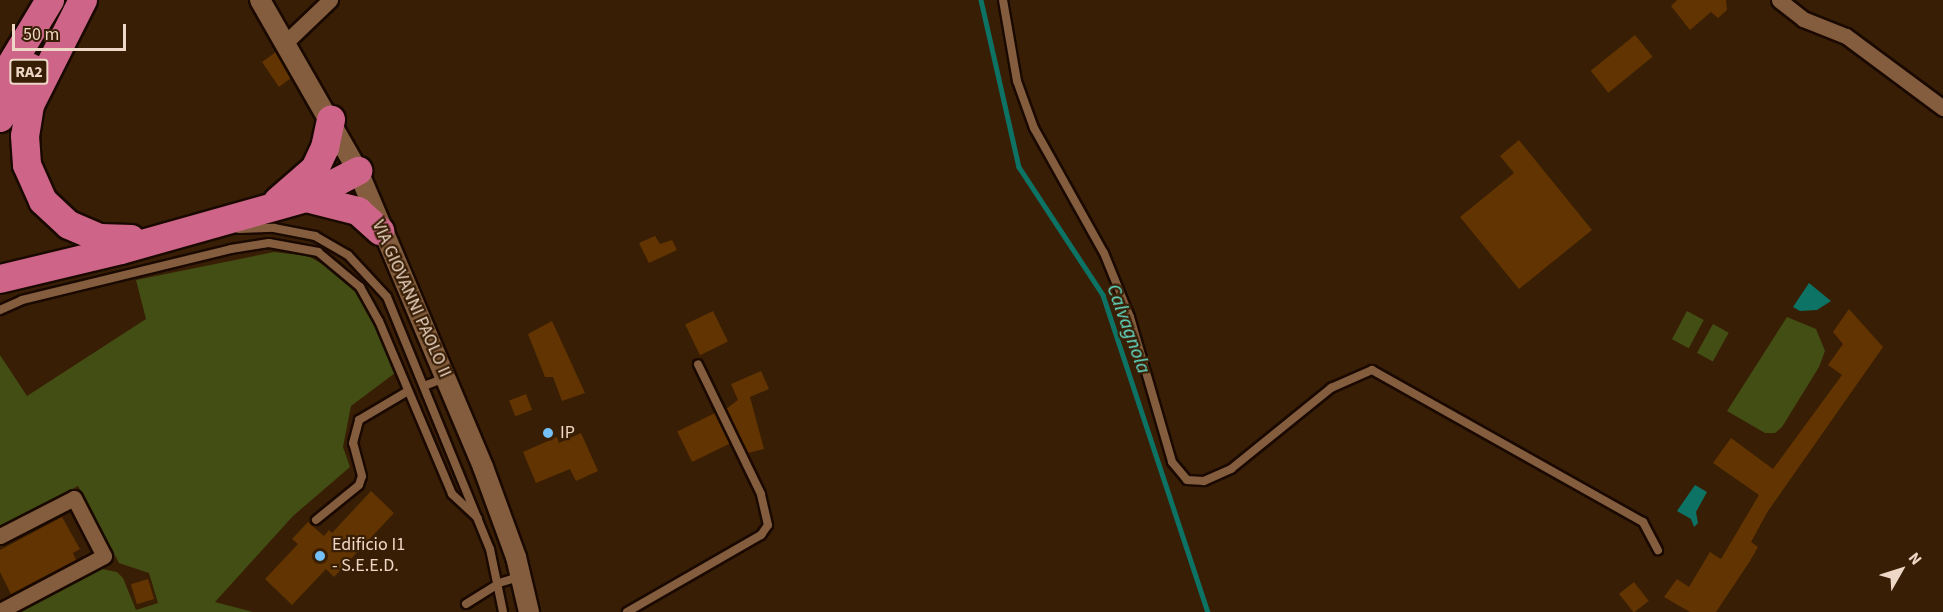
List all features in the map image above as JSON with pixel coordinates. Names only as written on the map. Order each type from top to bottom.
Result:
[{"type":"highway","points":[[0,60],[42,0]]},
{"type":"highway","name":"RA2","points":[[0,83],[50,0]]},
{"type":"highway","name":"RA2","points":[[0,118],[72,0]]},
{"type":"highway","points":[[83,0],[30,105],[25,136],[27,165],[43,201],[69,225],[100,238],[154,238]]},
{"type":"highway","points":[[303,190],[325,148],[331,120]]},
{"type":"highway","points":[[0,279],[121,250],[154,238],[275,204],[303,190],[358,171]]},
{"type":"highway","points":[[303,190],[358,211],[380,231]]},
{"type":"street","name":"VIA GIOVANNI PAOLO II","points":[[260,0],[331,120],[358,171],[380,231],[446,377],[483,466],[520,576],[529,612]]},
{"type":"street","points":[[286,42],[330,0]]},
{"type":"street","points":[[1779,0],[1803,20],[1846,36],[1943,108]]},
{"type":"street","points":[[0,536],[74,498],[104,556],[0,612]]},
{"type":"lane","points":[[1004,0],[1017,81],[1034,128],[1104,253],[1130,316],[1172,462],[1187,480],[1204,481],[1232,469],[1331,388],[1372,370],[1643,522],[1658,550]]},
{"type":"lane","points":[[208,224],[243,230],[274,228],[315,236],[348,255],[387,297],[478,518],[499,583],[503,612]]},
{"type":"lane","points":[[0,310],[22,300],[231,249],[269,243],[296,246],[318,252],[360,286],[452,494],[478,518]]},
{"type":"lane","points":[[627,612],[761,535],[768,525],[761,494],[698,364]]},
{"type":"lane","points":[[424,387],[446,377]]},
{"type":"lane","points":[[316,520],[359,485],[362,476],[353,443],[359,420],[408,391]]},
{"type":"lane","points":[[466,604],[499,583],[520,576]]},
{"type":"green space","points":[[274,252],[308,256],[335,271],[352,286],[365,303],[395,373],[351,406],[343,447],[350,467],[293,516],[215,602],[253,612],[15,612],[97,568],[117,572],[123,578],[136,610],[158,603],[149,573],[119,563],[78,486],[0,527],[0,355],[27,396],[146,319],[136,280]]},
{"type":"green space","points":[[1687,311],[1704,320],[1689,348],[1672,339]]},
{"type":"green space","points":[[1787,317],[1816,329],[1825,351],[1819,367],[1782,427],[1775,433],[1765,433],[1727,411]]},
{"type":"green space","points":[[1713,324],[1729,333],[1713,362],[1697,353]]},
{"type":"water","points":[[1809,283],[1831,301],[1817,310],[1800,311],[1793,307]]},
{"type":"water","points":[[1695,485],[1707,492],[1696,512],[1698,523],[1694,527],[1691,519],[1677,511]]},
{"type":"building","points":[[1677,0],[1726,0],[1727,10],[1718,18],[1711,12],[1690,30],[1671,6]]},
{"type":"building","points":[[1635,35],[1653,57],[1608,93],[1591,71]]},
{"type":"building","points":[[276,52],[291,78],[279,87],[262,62]]},
{"type":"building","points":[[1519,140],[1592,230],[1519,289],[1460,217],[1514,173],[1500,156]]},
{"type":"building","points":[[655,236],[660,244],[672,240],[677,250],[649,263],[639,243]]},
{"type":"building","points":[[1849,309],[1883,347],[1768,511],[1751,542],[1758,547],[1750,561],[1716,612],[1690,612],[1664,597],[1677,579],[1689,587],[1710,552],[1721,559],[1759,495],[1713,463],[1731,438],[1773,469],[1842,375],[1828,365],[1843,344],[1833,332]]},
{"type":"building","points":[[713,311],[728,342],[700,355],[685,325]]},
{"type":"building","points":[[552,321],[585,393],[562,401],[553,377],[545,377],[528,334]]},
{"type":"building","points":[[761,371],[769,389],[750,397],[764,449],[748,453],[726,409],[738,400],[731,384]]},
{"type":"building","points":[[526,394],[532,410],[515,416],[509,400]]},
{"type":"building","points":[[715,413],[730,444],[692,462],[677,431]]},
{"type":"building","points":[[581,433],[598,471],[576,481],[570,469],[536,483],[523,452],[557,437],[559,443]]},
{"type":"building","name":"Edificio I1 - S.E.E.D.","points":[[371,491],[394,513],[334,577],[326,569],[292,605],[265,579],[298,544],[292,539],[308,522],[324,536],[329,530],[332,533]]},
{"type":"building","points":[[62,517],[80,549],[73,553],[76,560],[11,594],[0,572],[0,550]]},
{"type":"building","points":[[148,579],[154,599],[137,604],[131,584]]},
{"type":"building","points":[[1634,582],[1649,601],[1633,612],[1619,594]]},
{"type":"waterway","name":"Calvagnola","points":[[981,0],[1019,167],[1103,295],[1208,612]]},
{"type":"place","name":"IP","points":[[548,433]]},
{"type":"place","name":"Edificio I1 - S.E.E.D.","points":[[320,556]]}]
